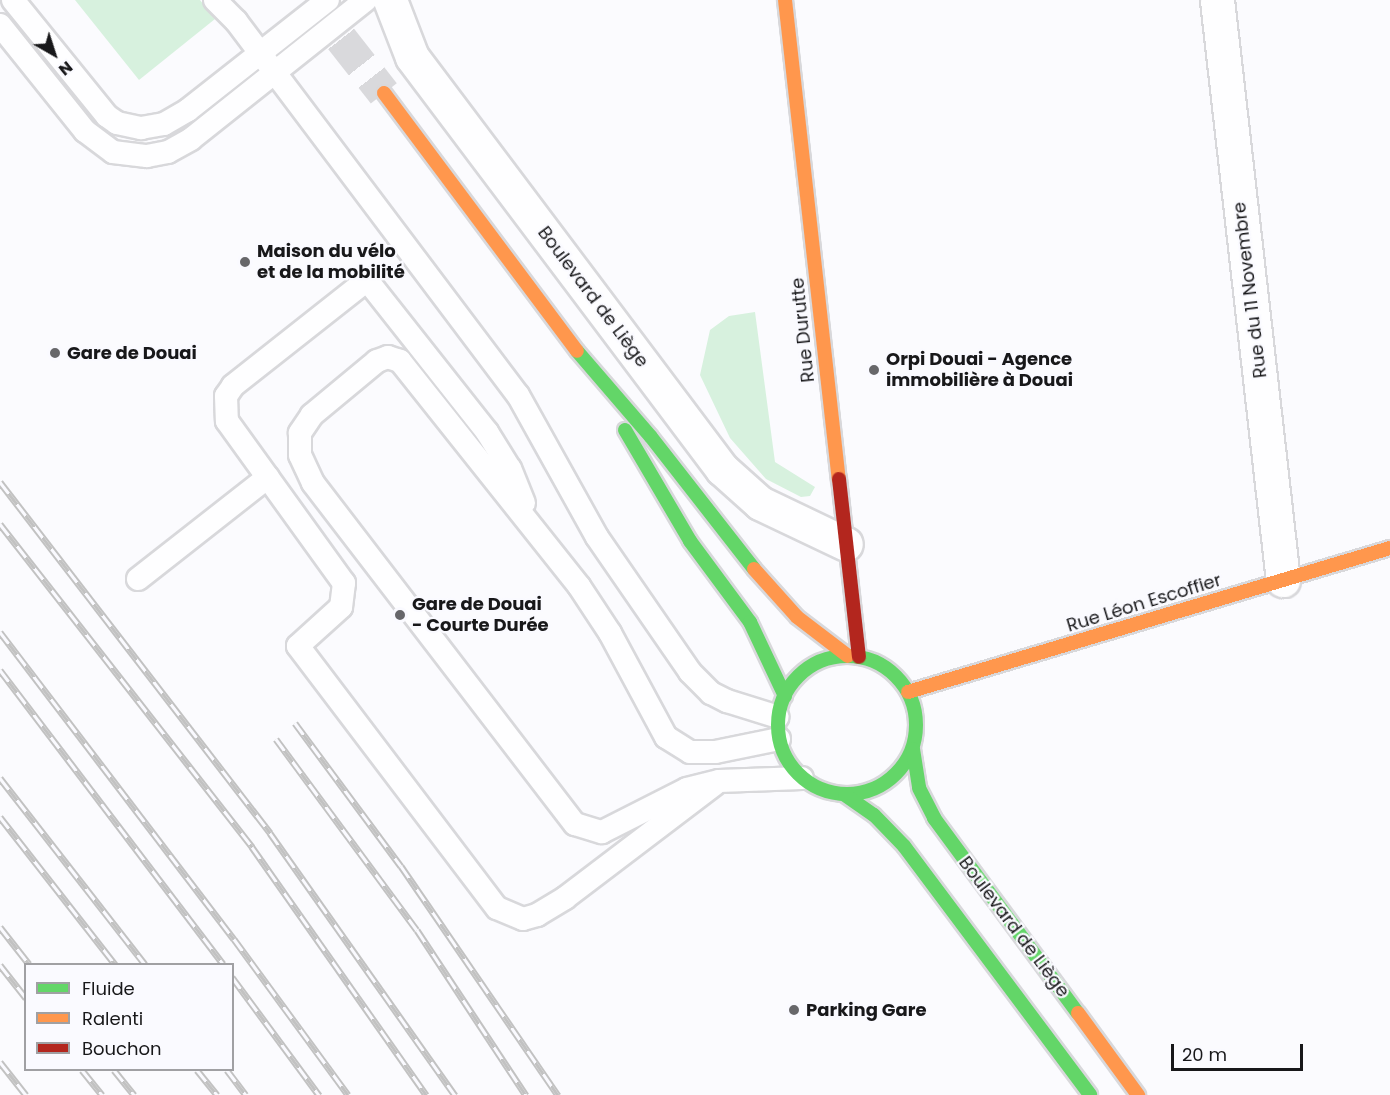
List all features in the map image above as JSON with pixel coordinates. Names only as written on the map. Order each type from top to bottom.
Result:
[{"type":"main road","name":"Rue Durutte","points":[[784,0],[846,544],[853,656]]},
{"type":"main road","points":[[384,93],[601,383],[651,437],[782,602],[853,656],[882,665],[908,692],[916,726],[913,749],[904,765],[882,785],[845,795]]},
{"type":"main road","points":[[601,383],[674,516],[762,642],[781,717],[788,761],[802,778],[822,790],[845,795],[879,820],[904,846],[1090,1095]]},
{"type":"main road","name":"Rue Léon Escoffier","points":[[908,692],[1390,548]]},
{"type":"main road","points":[[781,717],[810,667],[853,656]]},
{"type":"main road","name":"Boulevard de Liège","points":[[913,749],[919,788],[934,818],[1138,1095]]},
{"type":"street","name":"Boulevard de Liège","points":[[390,0],[412,57],[722,469],[760,503],[846,544]]},
{"type":"street","name":"Rue du 11 Novembre","points":[[1217,0],[1283,580]]},
{"type":"lane","points":[[13,0],[97,105],[117,123],[128,127],[152,127],[177,118],[328,0]]},
{"type":"lane","points":[[215,0],[260,54],[519,394],[597,537],[690,672],[711,693],[727,701],[781,717]]},
{"type":"lane","points":[[0,25],[85,131],[113,152],[157,154],[179,147],[366,0]]},
{"type":"lane","points":[[537,532],[499,449],[367,280],[233,386],[226,396],[227,421],[344,583],[341,608],[298,646],[497,908],[522,919],[537,915],[575,891],[719,781]]},
{"type":"lane","points":[[781,717],[733,751],[690,752],[675,746],[658,726],[594,608],[537,532],[400,361],[388,357],[377,361],[312,415],[300,433],[300,455],[313,483],[575,824],[602,832],[614,828],[664,798],[719,781],[802,778]]},
{"type":"lane","points":[[138,579],[268,477]]},
{"type":"green space","points":[[75,0],[200,0],[215,19],[139,80]]},
{"type":"green space","points":[[755,312],[775,462],[815,487],[810,496],[801,497],[766,479],[730,438],[700,375],[710,330],[729,316]]},
{"type":"tunnel","points":[[311,0],[384,93]]},
{"type":"railway","points":[[0,482],[270,833],[455,1095]]},
{"type":"railway","points":[[0,524],[252,847],[426,1095]]},
{"type":"railway","points":[[0,632],[234,939],[348,1095]]},
{"type":"railway","points":[[0,670],[222,963]]},
{"type":"railway","points":[[295,723],[401,866],[558,1095]]},
{"type":"railway","points":[[276,739],[417,930],[526,1095]]},
{"type":"railway","points":[[0,778],[144,963]]},
{"type":"railway","points":[[0,817],[114,963]]},
{"type":"railway","points":[[0,927],[28,963]]},
{"type":"railway","points":[[0,965],[24,995]]},
{"type":"railway","points":[[234,980],[319,1095]]},
{"type":"railway","points":[[0,1062],[26,1095]]},
{"type":"railway","points":[[83,1071],[102,1095]]},
{"type":"railway","points":[[115,1071],[134,1095]]},
{"type":"railway","points":[[198,1071],[217,1095]]},
{"type":"railway","points":[[228,1071],[246,1095]]},
{"type":"traffic: fast","points":[[577,351],[651,437],[754,569]]},
{"type":"traffic: fast","points":[[625,430],[690,541],[750,622],[785,696]]},
{"type":"traffic: fast","points":[[847,656],[873,661],[896,676],[911,699],[916,725],[911,751],[896,774],[873,789],[847,794],[821,789],[798,774],[783,751],[778,725],[783,699],[798,676],[821,661],[847,656]]},
{"type":"traffic: fast","points":[[913,749],[919,788],[934,818],[1078,1013]]},
{"type":"traffic: fast","points":[[845,795],[874,815],[904,846],[1090,1095]]},
{"type":"traffic: slow","points":[[785,0],[839,479]]},
{"type":"traffic: slow","points":[[384,93],[577,351]]},
{"type":"traffic: slow","points":[[908,692],[1390,548]]},
{"type":"traffic: slow","points":[[754,569],[797,617],[848,656]]},
{"type":"traffic: slow","points":[[1078,1013],[1138,1095]]},
{"type":"traffic: jam","points":[[839,479],[859,657]]},
{"type":"place","name":"Maison du vélo et de la mobilité","points":[[245,262]]},
{"type":"place","name":"Gare de Douai","points":[[55,353]]},
{"type":"place","name":"Orpi Douai - Agence immobilière à Douai","points":[[874,370]]},
{"type":"place","name":"Gare de Douai - Courte Durée","points":[[400,615]]},
{"type":"place","name":"Parking Gare","points":[[794,1010]]}]
